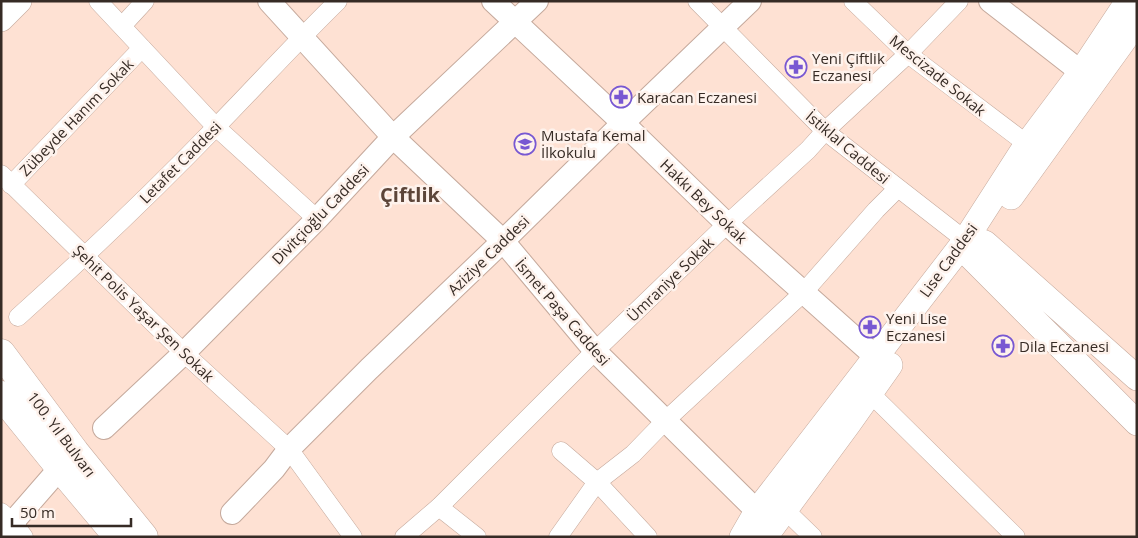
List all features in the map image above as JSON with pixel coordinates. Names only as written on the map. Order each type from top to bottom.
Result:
[{"type":"main road","points":[[1,19],[19,1]]},
{"type":"main road","name":"Lise Caddesi","points":[[742,537],[757,511],[876,357],[971,245],[1027,144],[1081,72],[1128,1]]},
{"type":"main road","name":"Lise Caddesi","points":[[765,537],[849,424],[971,245],[1137,22]]},
{"type":"main road","name":"İstiklal Caddesi","points":[[971,245],[985,243],[1137,378]]},
{"type":"main road","name":"İstiklal Caddesi","points":[[971,245],[1137,423]]},
{"type":"main road","name":"100. Yıl Bulvarı","points":[[1,353],[75,452],[144,537]]},
{"type":"main road","name":"100. Yıl Bulvarı","points":[[1,394],[118,537]]},
{"type":"street","points":[[98,1],[216,127],[317,219]]},
{"type":"street","points":[[122,26],[145,1]]},
{"type":"street","name":"İsmet Paşa Caddesi","points":[[269,1],[393,137],[503,241],[595,351],[757,511]]},
{"type":"street","name":"Letafet Caddesi","points":[[18,318],[86,257],[338,1]]},
{"type":"street","name":"Hakkı Bey Sokak","points":[[493,1],[727,224],[876,357]]},
{"type":"street","name":"Divitçioğlu Caddesi","points":[[104,428],[184,353],[317,219],[393,137],[536,1]]},
{"type":"street","name":"İstiklal Caddesi","points":[[697,1],[824,131],[971,245]]},
{"type":"street","name":"Aziziye Caddesi","points":[[232,513],[274,469],[289,448],[622,123],[750,1]]},
{"type":"street","name":"Mescizade Sokak","points":[[854,1],[908,54],[1027,144]]},
{"type":"street","name":"Ümraniye Sokak","points":[[404,537],[439,507],[595,351],[727,224],[808,150],[824,131],[908,54],[959,1]]},
{"type":"street","points":[[990,1],[1081,72]]},
{"type":"street","name":"Zübeyde Hanım Sokak","points":[[6,180],[142,48]]},
{"type":"street","name":"Şehit Polis Yaşar Şen Sokak","points":[[6,180],[184,353],[289,448],[352,537]]},
{"type":"street","points":[[558,537],[597,482],[633,454],[666,420],[803,293],[876,210],[898,189]]},
{"type":"street","points":[[870,393],[1016,537]]},
{"type":"street","points":[[561,451],[597,482],[648,537]]},
{"type":"street","points":[[10,526],[60,468]]},
{"type":"street","points":[[439,507],[476,537]]},
{"type":"street","points":[[784,509],[813,537]]},
{"type":"place","name":"Yeni Çiftlik Eczanesi","points":[[796,67]]},
{"type":"place","name":"Karacan Eczanesi","points":[[621,97]]},
{"type":"place","name":"Mustafa Kemal İlkokulu","points":[[525,144]]},
{"type":"place","name":"Yeni Lise Eczanesi","points":[[870,327]]},
{"type":"place","name":"Dila Eczanesi","points":[[1003,346]]},
{"type":"district","name":"Çiftlik","points":[[410,194]]}]
